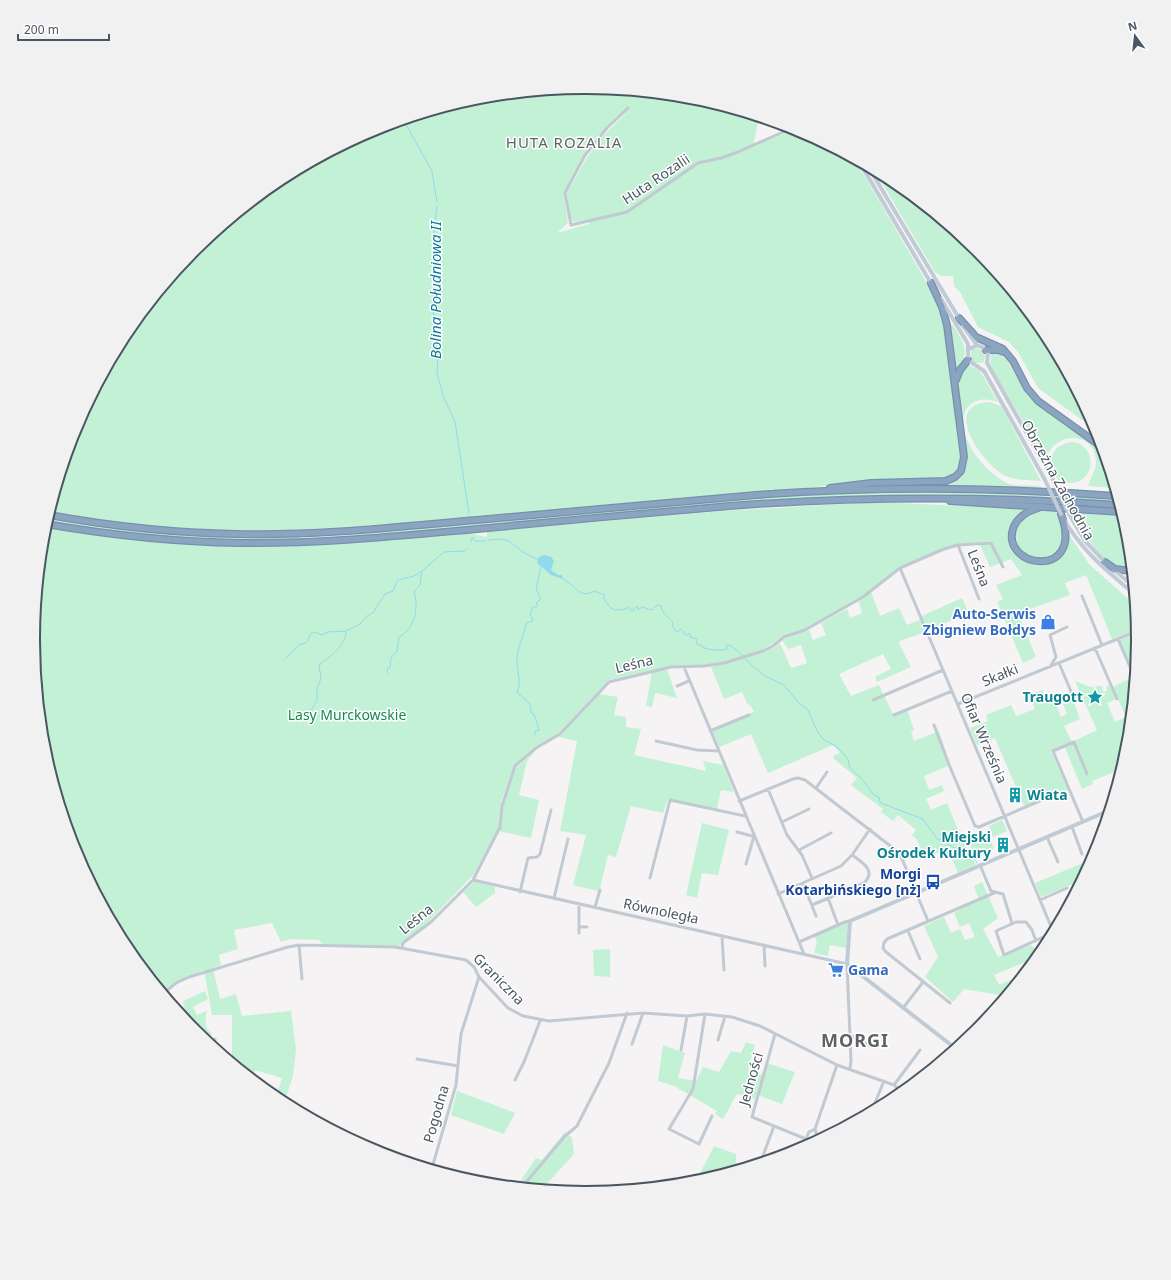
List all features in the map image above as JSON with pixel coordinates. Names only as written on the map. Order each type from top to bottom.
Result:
[{"type":"highway","points":[[810,492],[843,486],[941,481],[954,477],[963,467],[964,457],[947,325],[942,307],[931,283]]},
{"type":"highway","points":[[959,318],[976,338],[999,347],[1008,354],[1034,398],[1093,440]]},
{"type":"highway","points":[[986,350],[998,350],[1008,354]]},
{"type":"highway","points":[[956,392],[957,374],[968,360]]},
{"type":"highway","points":[[55,516],[160,530],[235,534],[303,534],[810,492],[956,489],[1111,496]]},
{"type":"highway","points":[[894,498],[1115,512]]},
{"type":"highway","points":[[52,525],[123,536],[191,542],[303,542],[380,538],[731,506],[894,498],[1000,499],[1113,505]]},
{"type":"highway","points":[[1048,507],[1028,512],[1018,519],[1013,529],[1015,547],[1019,553],[1029,560],[1044,562],[1056,557],[1061,552],[1065,546],[1067,534],[1061,514]]},
{"type":"highway","points":[[1105,562],[1115,569],[1126,570]]},
{"type":"street","name":"Huta Rozalii","points":[[628,108],[607,128],[585,155],[565,193],[570,225],[627,212],[698,163],[721,158],[738,152],[783,132]]},
{"type":"street","points":[[866,172],[969,349],[968,360],[971,364],[978,366],[987,363],[988,356],[986,350],[983,347],[976,345],[875,178]]},
{"type":"street","points":[[969,349],[976,345]]},
{"type":"street","name":"Obrzeżna Zachodnia","points":[[987,363],[1052,478],[1069,514],[1085,541],[1105,562],[1127,579]]},
{"type":"street","name":"Obrzeżna Zachodnia","points":[[978,366],[984,371],[1002,402],[1044,478],[1074,537],[1087,553],[1128,589]]},
{"type":"street","name":"Leśna","points":[[402,947],[405,940],[432,922],[473,880],[500,827],[502,806],[515,766],[536,748],[560,734],[609,682],[671,667],[724,663],[763,651],[773,646],[784,637],[805,630],[863,597],[900,568],[944,548],[958,545],[991,543],[1003,567]]},
{"type":"street","name":"Leśna","points":[[958,545],[979,599]]},
{"type":"street","name":"Ofiar Września","points":[[900,568],[1051,925]]},
{"type":"street","points":[[1082,596],[1102,645]]},
{"type":"street","points":[[1050,667],[1056,657],[1050,635],[1067,627]]},
{"type":"street","name":"Skałki","points":[[958,704],[1131,634]]},
{"type":"street","points":[[1118,639],[1130,667]]},
{"type":"street","points":[[1095,648],[1117,699]]},
{"type":"street","points":[[1059,663],[1075,701]]},
{"type":"street","points":[[684,667],[753,836],[804,954]]},
{"type":"street","points":[[873,700],[943,670]]},
{"type":"street","points":[[677,686],[690,681]]},
{"type":"street","name":"Ofiar Września","points":[[894,715],[952,691]]},
{"type":"street","points":[[710,731],[749,716]]},
{"type":"street","points":[[934,725],[974,824],[979,826],[1042,800]]},
{"type":"street","points":[[656,741],[697,750],[719,751]]},
{"type":"street","points":[[1083,822],[1053,751],[1074,742],[1087,774]]},
{"type":"street","points":[[816,788],[827,772]]},
{"type":"street","points":[[739,801],[798,778],[805,780],[870,829],[898,853],[928,921]]},
{"type":"street","points":[[768,789],[787,835],[794,846],[799,850],[812,878]]},
{"type":"street","points":[[650,878],[670,800],[745,816]]},
{"type":"street","points":[[782,822],[809,809]]},
{"type":"street","points":[[520,892],[528,858],[537,858],[540,854],[551,810]]},
{"type":"street","points":[[799,942],[1102,814]]},
{"type":"street","points":[[1072,826],[1082,854]]},
{"type":"street","points":[[778,894],[812,878],[836,869],[852,855],[870,829]]},
{"type":"street","points":[[737,832],[753,836]]},
{"type":"street","points":[[799,850],[831,834]]},
{"type":"street","points":[[746,864],[753,836]]},
{"type":"street","points":[[1047,837],[1058,862]]},
{"type":"street","points":[[554,898],[568,839]]},
{"type":"street","points":[[812,905],[864,883],[868,878],[868,868],[852,855]]},
{"type":"street","points":[[980,866],[991,891],[994,893]]},
{"type":"street","name":"Równoległa","points":[[473,880],[520,892],[595,907],[847,964]]},
{"type":"street","points":[[803,883],[816,916]]},
{"type":"street","points":[[1040,900],[1067,888]]},
{"type":"street","points":[[595,907],[600,890]]},
{"type":"street","points":[[950,1003],[883,948],[887,939],[994,893],[1001,892],[1003,894],[1012,923]]},
{"type":"street","points":[[828,898],[838,925]]},
{"type":"street","points":[[579,904],[579,932]]},
{"type":"street","points":[[850,921],[847,964],[852,1061],[850,1068]]},
{"type":"street","points":[[1036,941],[1032,930],[1026,922],[1012,923],[996,931],[1004,955],[1036,941],[1043,936]]},
{"type":"street","points":[[579,927],[587,927]]},
{"type":"street","points":[[908,931],[920,958]]},
{"type":"street","points":[[722,936],[724,970]]},
{"type":"street","points":[[299,945],[302,979]]},
{"type":"street","name":"Graniczna","points":[[167,990],[176,983],[189,977],[299,945],[402,947],[466,960],[474,967],[479,977],[508,1008],[523,1016],[540,1021],[559,1021],[627,1013],[687,1016],[705,1014],[725,1016],[760,1026],[838,1065],[884,1081],[897,1088]]},
{"type":"street","points":[[764,945],[765,966]]},
{"type":"street","points":[[847,964],[951,1045]]},
{"type":"street","name":"Pogodna","points":[[433,1164],[456,1085],[462,1034],[479,977]]},
{"type":"street","points":[[903,1008],[923,982]]},
{"type":"street","points":[[527,1182],[565,1136],[577,1126],[582,1118],[609,1063],[627,1013]]},
{"type":"street","points":[[632,1044],[643,1013]]},
{"type":"street","points":[[705,1014],[693,1089],[669,1129],[699,1144],[712,1116]]},
{"type":"street","points":[[681,1050],[687,1016]]},
{"type":"street","points":[[718,1040],[725,1016]]},
{"type":"street","points":[[515,1080],[524,1062],[540,1021]]},
{"type":"street","name":"Jedności","points":[[774,1126],[754,1118],[752,1114],[775,1034]]},
{"type":"street","points":[[850,1035],[869,1045]]},
{"type":"street","points":[[894,1085],[920,1050]]},
{"type":"street","name":"Pogodna","points":[[417,1059],[458,1066]]},
{"type":"street","points":[[816,1134],[815,1129],[838,1065]]},
{"type":"street","points":[[875,1102],[884,1081]]},
{"type":"street","points":[[763,1156],[774,1126],[805,1139]]},
{"type":"street","points":[[806,1138],[809,1132],[815,1129]]},
{"type":"green space","points":[[586,94],[621,96],[657,99],[692,105],[758,122],[753,146],[786,133],[794,136],[827,151],[861,170],[935,297],[944,320],[961,456],[960,466],[957,471],[950,477],[944,479],[900,481],[860,480],[842,484],[806,488],[771,491],[773,489],[770,489],[770,491],[409,523],[274,531],[276,530],[240,531],[151,526],[55,513],[69,465],[82,431],[96,399],[113,367],[132,337],[175,280],[200,254],[253,207],[282,186],[344,151],[377,136],[410,123],[444,113],[514,99]],"holes":[[[628,111],[600,139],[586,159],[567,193],[570,216],[573,222],[591,220],[588,224],[557,233],[568,223],[564,195],[584,154],[592,141]]]},
{"type":"green space","points":[[881,181],[918,207],[945,230],[996,280],[1039,337],[1058,367],[1085,422],[1038,388],[1018,352],[1009,342],[978,327],[960,292],[954,286],[953,276],[941,276],[935,272]]},
{"type":"green space","points":[[951,325],[953,325],[962,340],[965,350],[963,361],[955,377]]},
{"type":"green space","points":[[977,348],[983,350],[985,354],[984,362],[977,363],[971,359],[971,349]]},
{"type":"green space","points":[[991,353],[1002,355],[1006,359],[1028,396],[1094,444],[1109,488],[1088,486],[1096,462],[1094,452],[1089,444],[1082,440],[1074,438],[1065,439],[1057,443],[1050,450],[1046,459],[990,366]]},
{"type":"green space","points":[[967,364],[980,371],[998,402],[979,400],[972,403],[967,408],[964,415],[963,424],[958,388],[959,375]]},
{"type":"green space","points":[[989,402],[1001,406],[1041,481],[1016,479],[1002,474],[984,458],[976,446],[966,423],[968,413],[975,405]]},
{"type":"green space","points":[[964,434],[978,458],[995,475],[1005,482],[1016,485],[1038,486],[1044,488],[970,486],[851,487],[950,483],[964,471],[968,460]]},
{"type":"green space","points":[[1071,442],[1078,443],[1083,446],[1090,457],[1091,463],[1086,475],[1081,480],[1070,483],[1060,482],[1051,463],[1052,458],[1057,448],[1063,444]]},
{"type":"green space","points":[[940,491],[1048,494],[1050,498],[909,495],[821,498],[354,537],[353,533],[646,506],[793,496]]},
{"type":"green space","points":[[1064,495],[1112,498],[1113,503],[1067,500]]},
{"type":"green space","name":"Lasy Murckowskie","points":[[876,502],[1028,509],[1017,516],[1011,528],[1015,546],[1020,556],[1032,563],[1039,564],[1052,561],[1062,553],[1069,535],[1090,565],[1130,600],[1131,631],[1112,639],[1086,575],[1065,583],[1070,595],[1018,613],[1036,657],[1023,663],[997,602],[1003,599],[996,585],[1022,575],[1011,559],[990,567],[980,545],[993,541],[959,544],[900,566],[863,597],[805,629],[784,636],[762,650],[725,662],[704,665],[671,666],[609,680],[559,733],[535,747],[514,766],[501,802],[499,826],[475,873],[426,924],[399,946],[323,945],[319,940],[291,939],[281,942],[272,923],[234,930],[238,949],[219,955],[221,965],[213,968],[220,999],[236,994],[242,1016],[291,1011],[296,1050],[293,1076],[286,1096],[278,1091],[282,1078],[255,1070],[254,1074],[232,1055],[232,1015],[212,1015],[204,970],[174,983],[166,989],[132,943],[113,913],[96,881],[69,815],[50,746],[41,676],[40,640],[41,604],[52,528],[120,538],[209,546],[217,544],[461,532],[487,537],[487,532],[489,531],[723,511]]},
{"type":"green space","points":[[1039,510],[1056,511],[1063,528],[1064,536],[1063,542],[1055,552],[1037,560],[1020,551],[1017,544],[1016,530],[1021,519],[1025,515]]},
{"type":"green space","points":[[1074,513],[1116,516],[1121,534],[1126,568],[1112,563],[1103,556],[1095,548]]},
{"type":"green space","points":[[54,518],[116,528],[301,536],[301,540],[213,540],[133,535],[53,523]]},
{"type":"green space","points":[[871,592],[880,616],[899,608],[907,625],[919,620],[920,617],[925,632],[900,641],[899,643],[911,667],[877,682],[875,677],[891,669],[883,654],[839,674],[851,696],[879,685],[893,714],[907,709],[914,730],[911,732],[914,741],[939,731],[950,765],[924,776],[929,790],[942,785],[944,791],[926,799],[931,810],[947,803],[961,837],[976,865],[958,873],[952,859],[940,852],[925,858],[917,840],[912,835],[916,830],[898,815],[893,821],[881,812],[883,809],[851,785],[857,778],[834,759],[833,756],[840,753],[833,745],[768,773],[751,734],[719,747],[712,729],[754,712],[750,704],[748,705],[742,692],[724,699],[711,667],[774,648],[780,643],[791,668],[807,663],[801,645],[788,649],[782,640],[809,630],[813,640],[826,635],[821,623],[847,609],[850,618],[862,613],[859,602]]},
{"type":"green space","points":[[962,598],[969,614],[928,629],[922,616]]},
{"type":"green space","points":[[1131,635],[1131,640],[1130,671],[1117,641]]},
{"type":"green space","points":[[667,669],[677,698],[655,693],[652,707],[646,706],[652,671]]},
{"type":"green space","points":[[1130,679],[1125,716],[1118,699],[1107,703],[1115,722],[1125,717],[1121,746],[1114,772],[1092,781],[1093,784],[1082,789],[1064,745],[1051,751],[1068,790],[1060,794],[1058,790],[1048,793],[1049,796],[1024,806],[995,738],[977,745],[970,728],[988,721],[986,715],[1011,705],[1016,716],[1035,709],[1030,695],[1042,690],[1047,700],[1053,697],[1061,717],[1067,714],[1063,704],[1073,700],[1080,719],[1064,726],[1072,742],[1097,730],[1075,681],[1090,687],[1103,686],[1102,690],[1106,692],[1107,685],[1113,687]]},
{"type":"green space","points":[[599,694],[618,697],[614,715],[626,717],[626,727],[641,729],[634,755],[706,771],[703,761],[723,765],[734,792],[721,790],[717,809],[668,799],[663,813],[631,806],[616,857],[608,855],[598,891],[573,885],[586,835],[560,831],[577,741],[559,737]]},
{"type":"green space","points":[[536,750],[527,761],[519,795],[539,800],[531,838],[499,831],[503,807],[515,769]]},
{"type":"green space","points":[[1002,820],[1007,831],[993,837],[989,826]]},
{"type":"green space","points":[[702,823],[729,830],[718,875],[702,873],[697,898],[686,895]]},
{"type":"green space","points":[[989,836],[994,849],[975,856],[970,844]]},
{"type":"green space","points":[[1083,863],[1074,884],[1041,897],[1035,883]]},
{"type":"green space","points":[[475,881],[495,887],[495,893],[476,907],[463,892]]},
{"type":"green space","points":[[982,882],[998,918],[983,929],[998,957],[1031,945],[1035,949],[1025,962],[994,975],[999,985],[1012,979],[1000,995],[964,989],[953,1002],[925,977],[938,957],[924,926],[944,917],[951,933],[960,929],[965,940],[975,937],[969,923],[960,927],[954,913],[978,900],[974,886]]},
{"type":"green space","points":[[846,922],[848,924],[846,948],[830,945],[828,956],[814,953],[817,942],[814,936]]},
{"type":"green space","points":[[610,949],[610,977],[594,976],[593,950]]},
{"type":"green space","points":[[205,991],[208,999],[193,1007],[197,1015],[207,1011],[206,1023],[211,1036],[184,1009],[183,1001]]},
{"type":"green space","points":[[746,1042],[755,1045],[748,1069],[762,1075],[766,1063],[795,1072],[782,1104],[757,1095],[755,1099],[737,1094],[723,1119],[715,1114],[717,1111],[674,1086],[658,1081],[663,1045],[685,1053],[678,1078],[696,1081],[703,1067],[719,1072],[731,1051],[741,1053]]},
{"type":"green space","points":[[457,1091],[515,1113],[504,1134],[451,1115]]},
{"type":"green space","points":[[565,1132],[572,1138],[574,1154],[547,1184],[520,1182],[536,1158],[542,1160]]},
{"type":"green space","points":[[714,1146],[736,1154],[735,1165],[700,1173]]},
{"type":"water","points":[[544,555],[551,557],[554,561],[551,570],[558,575],[562,575],[563,579],[551,575],[537,563],[539,557]]},
{"type":"waterway","name":"Bolina Południowa II","points":[[406,125],[432,171],[437,202]]},
{"type":"waterway","name":"Bolina Południowa II","points":[[437,206],[434,232],[433,308],[438,357],[437,374],[444,398],[455,422],[469,513]]},
{"type":"waterway","name":"Bolina Południowa II","points":[[472,537],[475,541],[485,541]]},
{"type":"waterway","name":"Bolina Południowa II","points":[[471,542],[472,538]]},
{"type":"waterway","name":"Bolina Południowa II","points":[[489,540],[501,539],[509,541],[523,552],[538,560]]},
{"type":"waterway","points":[[387,673],[387,669],[390,668],[391,658],[397,651],[399,637],[409,629],[412,623],[416,611],[414,592],[420,585],[422,571],[444,552],[465,551],[468,548]]},
{"type":"waterway","points":[[535,735],[535,731],[539,730],[534,714],[531,713],[530,704],[517,692],[519,681],[517,661],[518,651],[526,623],[533,621],[530,614],[533,607],[536,607],[538,605],[536,603],[541,599],[536,589],[541,567]]},
{"type":"waterway","points":[[306,718],[317,701],[317,687],[321,679],[319,665],[341,646],[346,636],[346,631],[360,624],[367,616],[374,612],[385,594],[393,591],[397,581],[414,576],[422,571]]},
{"type":"waterway","name":"Bolina Południowa II","points":[[563,579],[577,590],[585,594],[594,591],[605,595],[603,598],[613,609],[619,610],[629,607],[632,611],[637,606],[638,610],[642,607],[652,610],[657,605],[661,606],[663,612],[673,622],[672,626],[677,632],[681,629],[686,636],[689,633],[691,638],[696,638],[697,644],[707,649],[725,650],[727,649],[726,646],[730,645],[743,656]]},
{"type":"waterway","points":[[285,659],[300,644],[306,642],[311,634],[315,632],[322,635],[328,632],[346,631]]},
{"type":"waterway","name":"Bolina Południowa II","points":[[745,659],[763,675],[784,685],[798,702],[808,710],[817,731],[823,739],[837,747],[848,759],[850,768],[862,779],[873,794],[880,798],[879,800],[881,803],[923,819],[938,840],[946,838],[947,844],[975,859],[977,863]]},
{"type":"place","name":"Auto-Serwis Zbigniew Bołdys","points":[[1048,622]]},
{"type":"place","name":"Traugott","points":[[1095,697]]},
{"type":"place","name":"Wiata","points":[[1015,795]]},
{"type":"place","name":"Miejski Ośrodek Kultury","points":[[1003,845]]},
{"type":"place","name":"Morgi Kotarbińskiego [nż]","points":[[933,882]]},
{"type":"place","name":"Gama","points":[[836,970]]},
{"type":"district","name":"HUTA ROZALIA","points":[[564,143]]},
{"type":"district","name":"MORGI","points":[[855,1041]]}]
